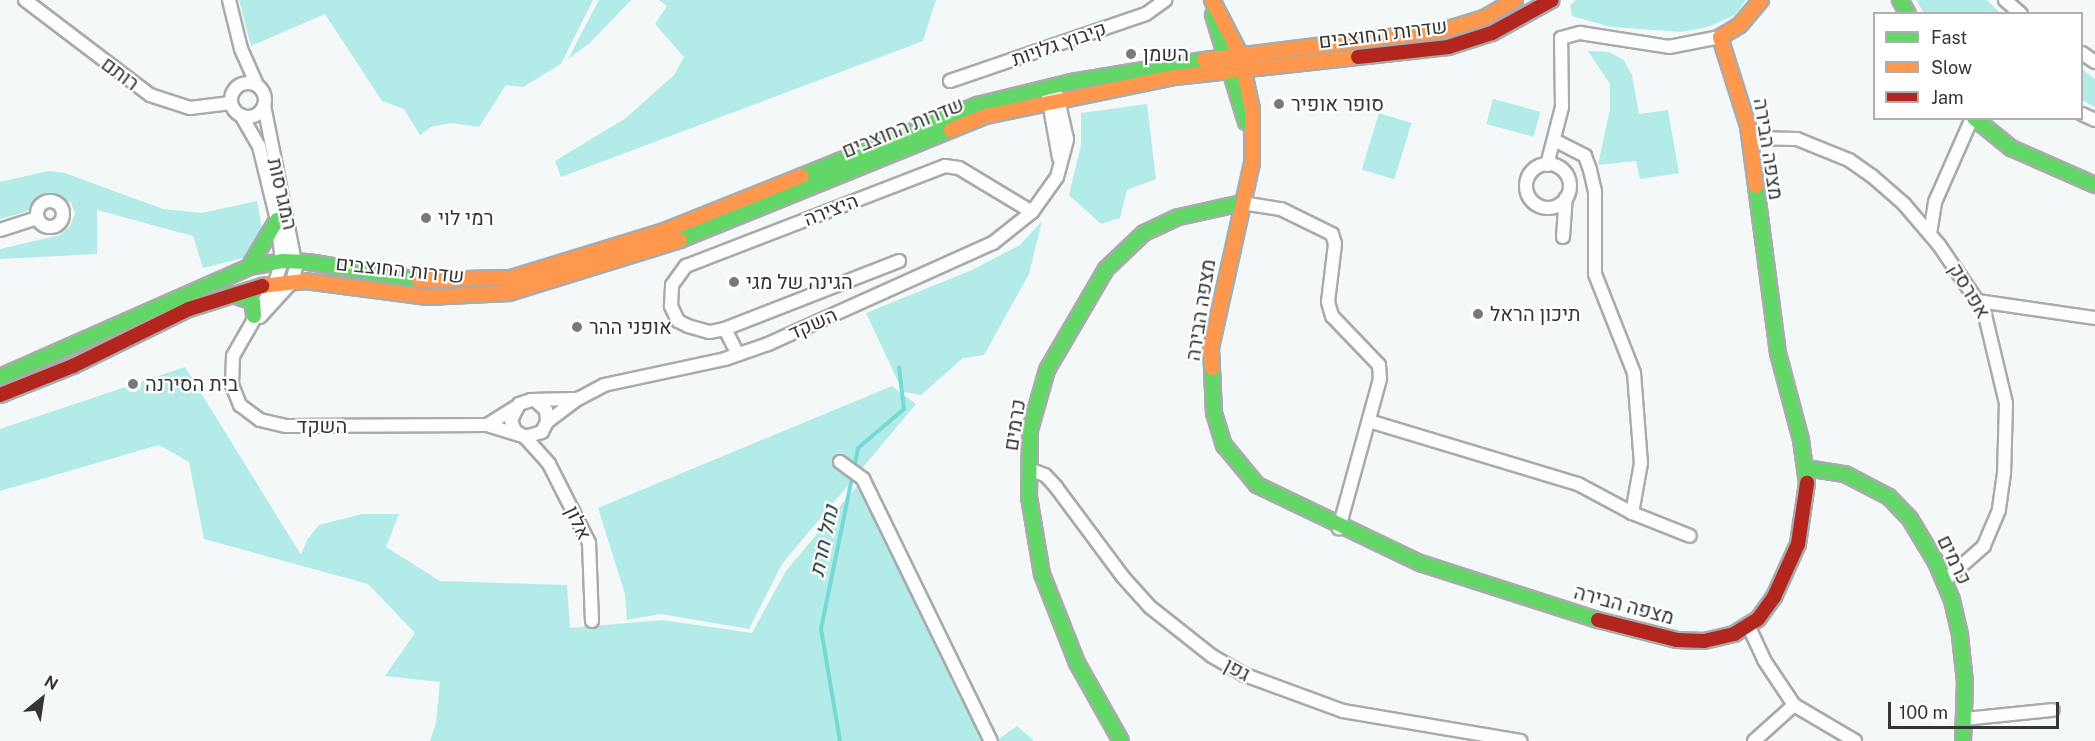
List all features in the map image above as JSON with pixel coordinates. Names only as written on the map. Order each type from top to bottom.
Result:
[{"type":"main road","name":"מצפה הבירה","points":[[1210,0],[1240,54],[1245,69],[1254,143],[1211,348],[1214,413],[1224,445],[1257,485],[1339,528],[1489,588],[1677,640],[1704,641],[1734,634],[1748,625],[1774,597],[1798,544],[1808,492],[1806,468],[1776,342],[1750,138],[1720,37]]},
{"type":"main road","points":[[1210,0],[1229,70],[1254,143]]},
{"type":"main road","name":"שדרות החוצבים","points":[[0,395],[229,294],[275,283],[292,282],[331,282],[428,297],[510,293],[658,249],[961,123],[1052,96],[1225,56],[1445,30],[1484,18],[1515,0]]},
{"type":"main road","name":"שדרות החוצבים","points":[[0,377],[249,267],[289,261],[435,283],[511,278],[667,230],[977,105],[1229,70],[1459,45],[1502,28],[1552,0]]},
{"type":"main road","points":[[1720,37],[1740,25],[1760,1]]},
{"type":"main road","points":[[1975,120],[2010,148],[2095,185]]},
{"type":"main road","name":"כרמים","points":[[1121,741],[1077,663],[1046,584],[1034,533],[1029,469],[1030,430],[1047,370],[1106,269],[1144,233],[1179,217],[1242,203]]},
{"type":"main road","points":[[249,267],[277,220]]},
{"type":"main road","points":[[229,294],[253,302],[254,316]]},
{"type":"main road","name":"כרמים","points":[[1806,468],[1845,474],[1889,497],[1910,519],[1944,581],[1960,636],[1963,741]]},
{"type":"street","name":"רותם","points":[[25,0],[150,95],[190,108],[231,103]]},
{"type":"street","points":[[229,0],[241,49],[257,85],[264,94],[264,105],[255,115],[241,116],[231,103],[238,86],[241,49]]},
{"type":"street","name":"קיבוץ גלויות","points":[[950,81],[1146,14],[1165,0]]},
{"type":"street","points":[[2005,0],[2019,12]]},
{"type":"street","points":[[1566,198],[1548,208],[1529,198],[1528,176],[1546,165],[1562,107],[1561,38],[1580,33],[1669,47],[1720,37]]},
{"type":"street","points":[[238,86],[257,85]]},
{"type":"street","points":[[1032,212],[1057,177],[1067,139],[1052,96]]},
{"type":"street","name":"המגרסות","points":[[264,105],[292,282]]},
{"type":"street","name":"המגרסות","points":[[241,116],[255,135],[289,261],[275,283]]},
{"type":"street","points":[[1930,234],[1935,202],[1972,120]]},
{"type":"street","name":"אפרסק","points":[[1750,138],[1797,139],[1849,160],[1904,204],[1930,234],[1978,301],[1994,339],[2006,404],[2004,474],[1999,510],[1984,546],[1944,581]]},
{"type":"street","points":[[1554,140],[1585,156],[1590,170],[1595,192],[1595,274],[1634,372],[1641,463],[1632,513]]},
{"type":"street","points":[[1546,165],[1561,169],[1567,177],[1563,237]]},
{"type":"street","name":"היצירה","points":[[899,261],[725,329],[709,332],[678,321],[671,306],[672,285],[686,266],[945,166],[958,168],[1032,212]]},
{"type":"street","points":[[1242,203],[1281,210],[1332,234],[1335,244],[1328,302],[1332,316],[1379,365],[1380,379],[1339,528]]},
{"type":"street","name":"השקד","points":[[547,425],[578,399],[625,379],[738,354],[968,256],[1001,237],[1032,212]]},
{"type":"street","points":[[0,230],[38,218]]},
{"type":"street","name":"השקד","points":[[245,333],[292,282]]},
{"type":"street","name":"השקד","points":[[275,283],[233,356],[232,385],[240,405],[260,420],[286,426],[487,425],[522,436]]},
{"type":"street","points":[[1978,301],[2095,318]]},
{"type":"street","points":[[725,329],[738,354]]},
{"type":"street","name":"השקד","points":[[537,402],[578,399]]},
{"type":"street","points":[[487,425],[524,401],[537,402],[546,411],[547,425],[537,436],[522,436],[511,420],[514,408]]},
{"type":"street","points":[[1369,421],[1578,484],[1632,513],[1690,536]]},
{"type":"street","name":"אלון","points":[[547,425],[544,443],[549,464],[589,543],[592,621]]},
{"type":"street","name":"אלון","points":[[522,436],[549,464]]},
{"type":"street","points":[[840,462],[863,479],[991,741]]},
{"type":"street","name":"גפן","points":[[1029,469],[1045,475],[1056,487],[1110,561],[1150,607],[1212,656],[1245,675],[1343,711],[1520,741]]},
{"type":"street","points":[[1748,625],[1764,660],[1794,705],[1855,741]]},
{"type":"street","points":[[1754,741],[1794,705]]},
{"type":"street","points":[[1964,719],[2053,710]]},
{"type":"shaded area","points":[[239,0],[593,0],[561,64],[523,87],[506,85],[479,127],[451,123],[431,127],[420,135],[404,109],[382,101],[325,14],[251,46]]},
{"type":"shaded area","points":[[599,0],[631,0],[590,43],[568,59]]},
{"type":"shaded area","points":[[659,0],[936,0],[923,41],[561,177],[555,161],[626,118],[674,75],[684,57],[655,24],[667,6]]},
{"type":"shaded area","points":[[1576,0],[1746,0],[1735,15],[1708,27],[1681,32],[1611,27],[1572,16],[1570,5]]},
{"type":"shaded area","points":[[1916,0],[1987,0],[1999,12],[1923,12]]},
{"type":"shaded area","points":[[1588,51],[1609,52],[1624,60],[1632,75],[1639,114],[1668,110],[1679,173],[1640,179],[1636,161],[1598,165],[1610,109],[1610,84]]},
{"type":"shaded area","points":[[2083,70],[2095,79],[2095,107],[2083,101]]},
{"type":"shaded area","points":[[1493,99],[1540,112],[1534,137],[1486,124]]},
{"type":"shaded area","points":[[1147,104],[1156,179],[1127,190],[1120,218],[1101,224],[1069,195],[1081,145],[1081,113]]},
{"type":"shaded area","points":[[1379,113],[1412,123],[1394,179],[1362,169]]},
{"type":"shaded area","points":[[48,171],[65,173],[163,209],[202,213],[257,201],[263,233],[247,257],[203,268],[193,236],[97,210],[97,254],[0,259],[0,249],[60,235],[70,226],[75,213],[71,203],[61,197],[47,196],[33,202],[28,211],[0,219],[0,182]]},
{"type":"shaded area","points":[[1042,221],[1029,274],[984,355],[963,358],[921,395],[903,392],[866,313],[972,270],[1020,245]]},
{"type":"shaded area","points":[[185,367],[301,555],[307,540],[319,525],[362,514],[399,514],[386,547],[440,581],[567,585],[570,628],[662,620],[752,633],[786,571],[862,480],[994,741],[430,741],[436,723],[440,682],[385,676],[415,633],[368,584],[204,539],[189,462],[159,445],[0,491],[0,429]]},
{"type":"shaded area","points":[[892,386],[916,404],[782,564],[749,629],[661,614],[627,620],[625,594],[598,508]]},
{"type":"shaded area","points":[[1017,726],[1034,741],[996,741]]},
{"type":"waterway","name":"נחל חרת","points":[[840,741],[821,629],[858,448],[904,409],[899,367]]},
{"type":"traffic: fast","points":[[1900,0],[1907,12]]},
{"type":"traffic: fast","points":[[1213,15],[1246,122]]},
{"type":"traffic: fast","points":[[802,176],[977,105],[1071,82],[1204,60]]},
{"type":"traffic: fast","points":[[1976,120],[2011,148],[2095,185]]},
{"type":"traffic: fast","points":[[680,240],[951,130]]},
{"type":"traffic: fast","points":[[1756,186],[1778,353],[1801,440],[1807,483]]},
{"type":"traffic: fast","points":[[1121,741],[1077,663],[1042,574],[1029,497],[1030,430],[1047,370],[1106,269],[1144,233],[1179,217],[1242,203]]},
{"type":"traffic: fast","points":[[249,267],[277,220]]},
{"type":"traffic: fast","points":[[0,377],[249,267],[282,261],[308,262],[419,280]]},
{"type":"traffic: fast","points":[[230,294],[253,302],[254,316]]},
{"type":"traffic: fast","points":[[1212,368],[1214,413],[1224,445],[1257,485],[1420,563],[1598,620]]},
{"type":"traffic: fast","points":[[1806,468],[1845,474],[1889,497],[1910,519],[1936,562],[1952,600],[1960,636],[1965,682],[1963,741]]},
{"type":"traffic: slow","points":[[1212,0],[1240,54],[1252,109],[1252,163],[1211,348],[1212,368]]},
{"type":"traffic: slow","points":[[1204,60],[1445,30],[1484,18],[1515,0]]},
{"type":"traffic: slow","points":[[1756,186],[1748,126],[1720,37],[1740,25],[1761,0]]},
{"type":"traffic: slow","points":[[951,130],[986,116],[1175,77],[1358,57]]},
{"type":"traffic: slow","points":[[419,280],[511,278],[667,230],[802,176]]},
{"type":"traffic: slow","points":[[262,286],[305,281],[428,297],[509,293],[680,240]]},
{"type":"traffic: jam","points":[[1358,57],[1448,47],[1492,33],[1552,0]]},
{"type":"traffic: jam","points":[[0,395],[73,366],[189,309],[262,286]]},
{"type":"traffic: jam","points":[[1598,620],[1677,640],[1704,641],[1734,634],[1758,619],[1774,597],[1798,544],[1807,483]]},
{"type":"place","name":"השמן","points":[[1131,54]]},
{"type":"place","name":"סופר אופיר","points":[[1279,104]]},
{"type":"place","name":"רמי לוי","points":[[426,218]]},
{"type":"place","name":"הגינה של מגי","points":[[734,282]]},
{"type":"place","name":"תיכון הראל","points":[[1478,314]]},
{"type":"place","name":"אופני ההר","points":[[577,327]]},
{"type":"place","name":"בית הסירנה","points":[[133,384]]}]
